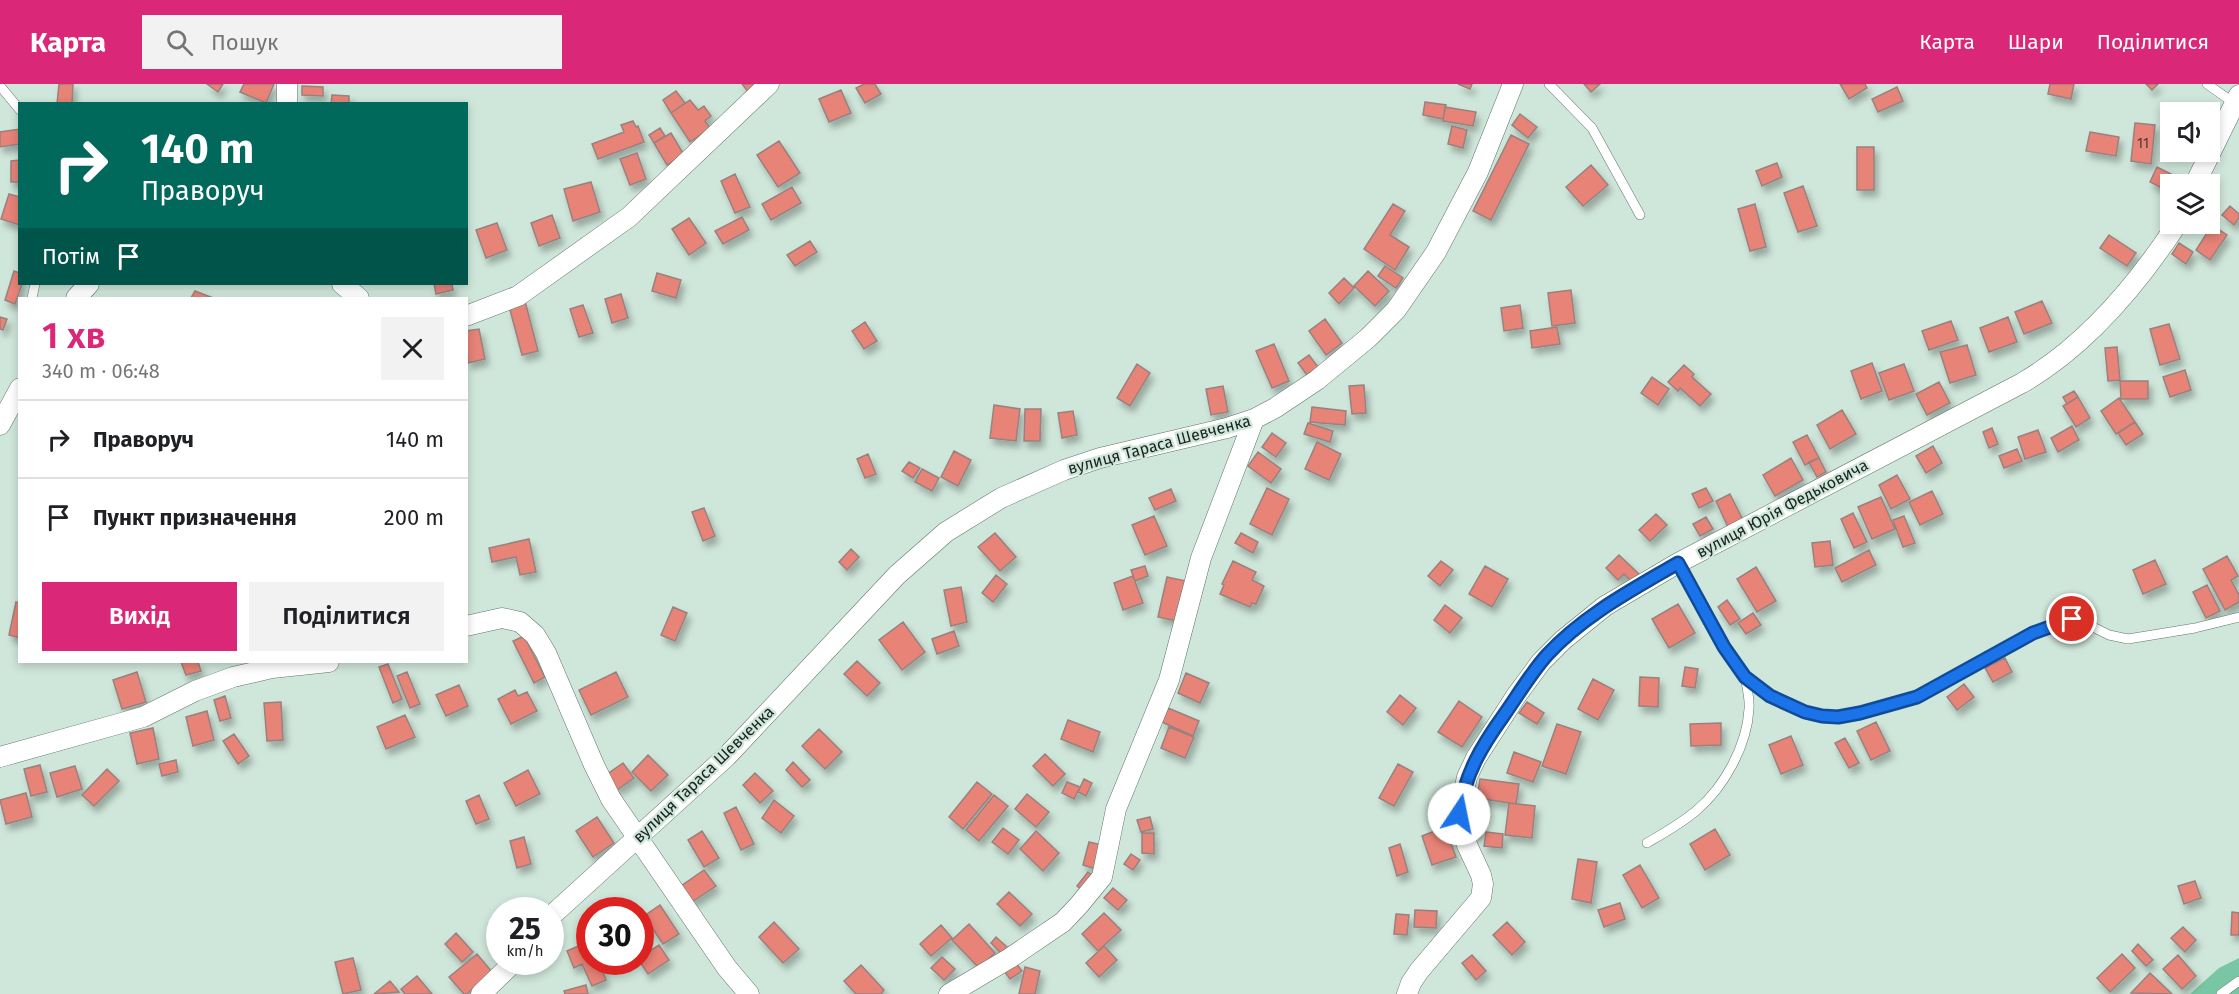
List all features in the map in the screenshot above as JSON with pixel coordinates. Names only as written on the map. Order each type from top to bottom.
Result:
[{"type":"street","points":[[287,84],[287,102]]},
{"type":"street","points":[[468,315],[518,296],[629,218],[769,84]]},
{"type":"street","name":"вулиця Тараса Шевченка","points":[[564,904],[699,783],[754,729],[897,575],[961,522],[1001,498],[1064,470],[1100,458],[1227,428],[1254,419],[1317,380],[1368,338],[1396,310],[1436,252],[1473,182],[1513,84]]},
{"type":"street","points":[[2201,174],[2236,99]]},
{"type":"street","name":"вулиця Юрія Федьковича","points":[[1407,994],[1419,971],[1481,898],[1483,884],[1481,875],[1467,845],[1459,814],[1467,777],[1496,726],[1541,662],[1578,626],[1605,606],[1678,563],[2036,375],[2072,347],[2102,318],[2139,277],[2169,234]]},
{"type":"street","points":[[76,297],[88,285]]},
{"type":"street","points":[[343,285],[359,297]]},
{"type":"street","points":[[0,425],[18,385]]},
{"type":"street","points":[[948,994],[1010,958],[1063,922],[1102,877],[1116,809],[1169,681],[1201,558],[1254,419]]},
{"type":"street","points":[[468,626],[502,618],[520,622],[535,634],[546,653],[610,799],[727,968],[749,994]]},
{"type":"street","points":[[0,757],[143,717],[195,691],[233,677],[272,668],[319,663]]},
{"type":"street","points":[[481,994],[501,975]]},
{"type":"lane","points":[[1549,84],[1592,128],[1640,215]]},
{"type":"lane","points":[[2207,84],[2236,99]]},
{"type":"lane","points":[[0,86],[18,108]]},
{"type":"lane","points":[[1678,563],[1724,647],[1745,677],[1770,696],[1805,712],[1822,716],[1838,717],[1917,697],[2033,633],[2064,620],[2079,620],[2109,636],[2128,639],[2186,630],[2239,617]]},
{"type":"lane","points":[[1647,843],[1698,810],[1712,796],[1727,773],[1740,746],[1749,715],[1745,677]]},
{"type":"lane","points":[[2221,994],[2239,981]]},
{"type":"green space","points":[[2239,958],[2239,994],[2190,994],[2219,968]]},
{"type":"building","points":[[59,84],[73,84],[72,102],[57,102]]},
{"type":"building","points":[[207,84],[223,84],[218,92]]},
{"type":"building","points":[[244,84],[274,84],[266,102],[240,92]]},
{"type":"building","points":[[742,84],[760,84],[749,93]]},
{"type":"building","points":[[864,84],[875,84],[881,94],[865,103],[856,88]]},
{"type":"building","points":[[1458,84],[1472,84],[1470,89]]},
{"type":"building","points":[[1584,84],[1600,84],[1591,92]]},
{"type":"building","points":[[1840,84],[1865,84],[1867,88],[1849,99]]},
{"type":"building","points":[[2050,84],[2074,84],[2071,99],[2048,94]]},
{"type":"building","points":[[2146,84],[2158,84],[2152,90]]},
{"type":"building","points":[[302,86],[323,87],[323,96],[302,95]]},
{"type":"building","points":[[1897,87],[1903,101],[1878,112],[1872,99]]},
{"type":"building","points":[[841,90],[851,113],[829,122],[819,99]]},
{"type":"building","points":[[676,91],[685,103],[671,113],[663,100]]},
{"type":"building","points":[[332,95],[349,96],[349,102],[331,102]]},
{"type":"building","points":[[690,100],[698,110],[704,106],[711,116],[705,121],[710,128],[690,142],[671,113]]},
{"type":"building","points":[[1425,102],[1446,105],[1443,119],[1423,115]]},
{"type":"building","points":[[1445,107],[1476,112],[1473,126],[1443,121]]},
{"type":"building","points":[[1520,114],[1537,127],[1528,138],[1512,125]]},
{"type":"building","points":[[633,121],[636,127],[638,126],[644,142],[598,159],[592,144],[624,132],[621,125]]},
{"type":"building","points":[[2135,123],[2155,125],[2151,164],[2131,161]]},
{"type":"building","points":[[1452,126],[1467,130],[1463,148],[1448,144]]},
{"type":"building","points":[[660,128],[665,136],[654,143],[649,135]]},
{"type":"building","points":[[18,129],[18,144],[0,147],[0,132]]},
{"type":"building","points":[[2090,132],[2119,137],[2116,156],[2086,151]]},
{"type":"building","points":[[671,133],[684,155],[667,165],[654,143]]},
{"type":"building","points":[[1511,135],[1529,144],[1491,220],[1473,211]]},
{"type":"building","points":[[779,141],[800,173],[778,187],[757,155]]},
{"type":"building","points":[[1857,147],[1874,147],[1874,190],[1857,190]]},
{"type":"building","points":[[637,153],[646,179],[630,185],[620,159]]},
{"type":"building","points":[[18,160],[18,182],[11,182],[11,161]]},
{"type":"building","points":[[1777,163],[1782,177],[1762,186],[1756,171]]},
{"type":"building","points":[[1591,165],[1608,185],[1583,206],[1566,187]]},
{"type":"building","points":[[2157,167],[2171,174],[2160,174],[2160,187],[2150,182]]},
{"type":"building","points":[[735,174],[750,207],[735,213],[721,181]]},
{"type":"building","points":[[591,182],[600,212],[573,221],[564,189]]},
{"type":"building","points":[[1803,186],[1817,226],[1798,232],[1784,193]]},
{"type":"building","points":[[792,187],[801,203],[771,220],[762,204]]},
{"type":"building","points":[[9,194],[18,196],[18,224],[1,219]]},
{"type":"building","points":[[1393,204],[1405,211],[1390,235],[1409,247],[1395,270],[1364,249]]},
{"type":"building","points":[[1755,204],[1766,247],[1750,251],[1738,209]]},
{"type":"building","points":[[2230,206],[2239,214],[2234,225],[2222,215]]},
{"type":"building","points":[[552,215],[560,238],[539,246],[531,223]]},
{"type":"building","points":[[742,217],[749,230],[723,244],[715,231]]},
{"type":"building","points":[[689,218],[706,243],[689,255],[672,229]]},
{"type":"building","points":[[497,223],[507,250],[486,258],[476,230]]},
{"type":"building","points":[[2220,230],[2227,235],[2210,260],[2196,250],[2206,234],[2220,234]]},
{"type":"building","points":[[2109,235],[2136,253],[2127,266],[2100,248]]},
{"type":"building","points":[[810,241],[817,252],[795,266],[787,255]]},
{"type":"building","points":[[2179,243],[2193,252],[2186,264],[2172,254]]},
{"type":"building","points":[[1385,266],[1403,278],[1396,288],[1378,276]]},
{"type":"building","points":[[14,271],[18,272],[18,285],[22,285],[15,304],[5,300]]},
{"type":"building","points":[[1368,271],[1389,291],[1375,306],[1354,286]]},
{"type":"building","points":[[657,273],[681,280],[676,298],[652,291]]},
{"type":"building","points":[[1344,278],[1354,288],[1339,304],[1329,293]]},
{"type":"building","points":[[434,285],[452,285],[453,290],[436,294]]},
{"type":"building","points":[[1571,290],[1575,323],[1552,326],[1548,293]]},
{"type":"building","points":[[195,291],[210,297],[192,297]]},
{"type":"building","points":[[621,294],[628,318],[612,323],[605,299]]},
{"type":"building","points":[[525,301],[538,351],[522,355],[509,306]]},
{"type":"building","points":[[2042,301],[2052,323],[2024,334],[2015,312]]},
{"type":"building","points":[[583,305],[593,333],[579,337],[570,309]]},
{"type":"building","points":[[1520,305],[1523,328],[1504,331],[1501,308]]},
{"type":"building","points":[[0,317],[7,319],[3,330],[0,329]]},
{"type":"building","points":[[2008,317],[2017,342],[1989,352],[1980,328]]},
{"type":"building","points":[[1325,319],[1342,343],[1326,355],[1309,331]]},
{"type":"building","points":[[1951,321],[1958,340],[1929,350],[1922,331]]},
{"type":"building","points":[[865,322],[877,341],[864,349],[852,331]]},
{"type":"building","points":[[2169,324],[2180,359],[2160,365],[2150,329]]},
{"type":"building","points":[[1557,327],[1560,344],[1532,348],[1530,331]]},
{"type":"building","points":[[479,329],[485,359],[468,363],[468,331]]},
{"type":"building","points":[[1274,344],[1289,381],[1272,388],[1256,351]]},
{"type":"building","points":[[1967,345],[1976,375],[1950,383],[1940,352]]},
{"type":"building","points":[[2117,347],[2120,380],[2108,381],[2105,348]]},
{"type":"building","points":[[1309,355],[1318,367],[1307,375],[1298,363]]},
{"type":"building","points":[[1872,363],[1882,391],[1861,399],[1851,371]]},
{"type":"building","points":[[1137,364],[1150,373],[1130,406],[1117,398]]},
{"type":"building","points":[[1904,364],[1914,391],[1889,400],[1879,373]]},
{"type":"building","points":[[1684,365],[1694,374],[1692,377],[1711,394],[1700,406],[1680,388],[1678,391],[1668,382]]},
{"type":"building","points":[[2185,370],[2191,390],[2170,397],[2163,377]]},
{"type":"building","points":[[1652,377],[1669,389],[1658,405],[1641,393]]},
{"type":"building","points":[[2120,381],[2148,381],[2148,399],[2121,399]]},
{"type":"building","points":[[1939,382],[1950,403],[1927,415],[1916,394]]},
{"type":"building","points":[[1364,385],[1366,413],[1352,414],[1349,386]]},
{"type":"building","points":[[1223,386],[1228,412],[1211,415],[1206,389]]},
{"type":"building","points":[[2074,391],[2078,397],[2067,404],[2063,397]]},
{"type":"building","points":[[2078,397],[2090,418],[2076,427],[2063,406]]},
{"type":"building","points":[[2119,398],[2135,422],[2116,434],[2101,411]]},
{"type":"building","points":[[994,405],[1020,409],[1016,441],[990,438]]},
{"type":"building","points":[[1312,407],[1346,411],[1345,425],[1310,422]]},
{"type":"building","points":[[1025,409],[1041,409],[1040,441],[1024,441]]},
{"type":"building","points":[[1842,410],[1856,434],[1830,449],[1817,425]]},
{"type":"building","points":[[1073,411],[1077,435],[1062,438],[1058,413]]},
{"type":"building","points":[[2135,422],[2143,434],[2126,445],[2118,433]]},
{"type":"building","points":[[1308,423],[1333,431],[1330,442],[1304,434]]},
{"type":"building","points":[[2072,426],[2079,440],[2058,452],[2051,438]]},
{"type":"building","points":[[1992,428],[1998,444],[1989,448],[1983,432]]},
{"type":"building","points":[[2038,430],[2046,452],[2025,459],[2018,437]]},
{"type":"building","points":[[1272,433],[1286,443],[1276,457],[1262,447]]},
{"type":"building","points":[[1807,435],[1819,458],[1805,465],[1793,442]]},
{"type":"building","points":[[1317,442],[1341,454],[1329,480],[1305,469]]},
{"type":"building","points":[[1933,446],[1942,463],[1926,473],[1916,456]]},
{"type":"building","points":[[2017,449],[2022,461],[2004,468],[1999,456]]},
{"type":"building","points":[[954,451],[971,460],[958,486],[941,477]]},
{"type":"building","points":[[1258,452],[1281,469],[1271,483],[1248,466]]},
{"type":"building","points":[[868,454],[876,474],[865,478],[857,459]]},
{"type":"building","points":[[1791,458],[1803,480],[1775,496],[1763,475]]},
{"type":"building","points":[[1819,458],[1826,472],[1817,477],[1809,462]]},
{"type":"building","points":[[909,462],[920,468],[913,478],[902,471]]},
{"type":"building","points":[[922,469],[939,478],[932,491],[915,482]]},
{"type":"building","points":[[1897,475],[1910,499],[1891,509],[1879,485]]},
{"type":"building","points":[[1267,488],[1289,499],[1272,535],[1250,524]]},
{"type":"building","points":[[1706,488],[1713,501],[1699,508],[1692,494]]},
{"type":"building","points":[[1171,489],[1176,501],[1155,510],[1149,498]]},
{"type":"building","points":[[1932,491],[1943,514],[1920,525],[1909,502]]},
{"type":"building","points":[[1730,494],[1743,520],[1728,527],[1716,501]]},
{"type":"building","points":[[1881,497],[1895,529],[1872,539],[1858,507]]},
{"type":"building","points":[[704,508],[715,536],[703,541],[692,512]]},
{"type":"building","points":[[1853,513],[1867,542],[1854,548],[1841,519]]},
{"type":"building","points":[[1656,514],[1667,525],[1650,541],[1639,530]]},
{"type":"building","points":[[1154,516],[1167,546],[1145,555],[1132,525]]},
{"type":"building","points":[[1904,516],[1915,543],[1903,547],[1893,520]]},
{"type":"building","points":[[1706,517],[1713,529],[1700,536],[1693,524]]},
{"type":"building","points":[[995,533],[1016,557],[1000,571],[978,547]]},
{"type":"building","points":[[1241,533],[1258,542],[1253,553],[1235,543]]},
{"type":"building","points":[[529,539],[536,572],[520,575],[516,557],[492,562],[489,548]]},
{"type":"building","points":[[1830,541],[1833,565],[1815,567],[1812,543]]},
{"type":"building","points":[[851,549],[859,557],[847,570],[839,562]]},
{"type":"building","points":[[1869,550],[1876,565],[1842,582],[1835,568]]},
{"type":"building","points":[[1619,555],[1641,576],[1633,583],[1624,574],[1618,580],[1606,568]]},
{"type":"building","points":[[2227,556],[2238,576],[2231,580],[2239,595],[2239,602],[2225,610],[2203,569]]},
{"type":"building","points":[[2155,560],[2166,584],[2143,594],[2133,570]]},
{"type":"building","points":[[1233,561],[1256,572],[1252,580],[1264,586],[1256,604],[1252,603],[1250,607],[1220,594],[1224,585],[1222,584]]},
{"type":"building","points":[[1441,561],[1453,570],[1440,586],[1428,576]]},
{"type":"building","points":[[1145,566],[1148,576],[1135,581],[1131,570]]},
{"type":"building","points":[[1485,566],[1508,579],[1492,607],[1469,594]]},
{"type":"building","points":[[1756,567],[1776,601],[1757,612],[1737,579]]},
{"type":"building","points":[[996,575],[1007,584],[993,602],[982,593]]},
{"type":"building","points":[[1133,576],[1143,603],[1123,610],[1114,583]]},
{"type":"building","points":[[1167,577],[1186,581],[1177,621],[1158,617]]},
{"type":"building","points":[[2207,585],[2220,611],[2206,618],[2193,592]]},
{"type":"building","points":[[961,587],[967,622],[951,626],[944,590]]},
{"type":"building","points":[[1727,600],[1740,619],[1730,625],[1718,607]]},
{"type":"building","points":[[16,602],[18,602],[18,637],[9,635]]},
{"type":"building","points":[[1678,604],[1695,633],[1669,648],[1652,619]]},
{"type":"building","points":[[1445,605],[1462,618],[1450,633],[1434,620]]},
{"type":"building","points":[[673,607],[687,613],[675,641],[661,635]]},
{"type":"building","points":[[1753,613],[1761,625],[1746,634],[1738,623]]},
{"type":"building","points":[[903,622],[925,652],[902,670],[879,640]]},
{"type":"building","points":[[954,631],[959,646],[937,654],[932,639]]},
{"type":"building","points":[[524,636],[545,677],[534,683],[513,641]]},
{"type":"building","points":[[2005,658],[2012,672],[1993,682],[1985,668]]},
{"type":"building","points":[[857,661],[880,683],[867,696],[844,674]]},
{"type":"building","points":[[181,663],[198,663],[201,671],[186,675]]},
{"type":"building","points":[[388,664],[402,699],[393,703],[379,667]]},
{"type":"building","points":[[1685,667],[1698,669],[1695,688],[1682,686]]},
{"type":"building","points":[[137,672],[146,702],[122,709],[113,680]]},
{"type":"building","points":[[407,672],[420,704],[410,708],[397,676]]},
{"type":"building","points":[[616,672],[628,697],[591,715],[579,690]]},
{"type":"building","points":[[1186,673],[1209,683],[1200,703],[1178,693]]},
{"type":"building","points":[[1640,677],[1659,678],[1658,707],[1639,706]]},
{"type":"building","points":[[1593,679],[1614,690],[1598,720],[1578,709]]},
{"type":"building","points":[[1964,684],[1974,697],[1957,710],[1947,697]]},
{"type":"building","points":[[459,685],[468,706],[446,716],[436,695]]},
{"type":"building","points":[[515,690],[518,696],[527,692],[537,711],[511,724],[498,699]]},
{"type":"building","points":[[1400,695],[1416,708],[1403,725],[1387,712]]},
{"type":"building","points":[[225,696],[231,718],[220,721],[214,700]]},
{"type":"building","points":[[1459,701],[1482,717],[1462,747],[1438,732]]},
{"type":"building","points":[[281,702],[283,740],[267,741],[264,703]]},
{"type":"building","points":[[1527,702],[1544,713],[1537,724],[1519,713]]},
{"type":"building","points":[[1168,708],[1199,721],[1193,736],[1162,722]]},
{"type":"building","points":[[207,711],[214,740],[193,746],[186,717]]},
{"type":"building","points":[[405,715],[415,737],[386,749],[377,727]]},
{"type":"building","points":[[1068,720],[1100,732],[1093,752],[1061,739]]},
{"type":"building","points":[[1876,722],[1890,751],[1871,760],[1857,731]]},
{"type":"building","points":[[1721,723],[1721,745],[1691,746],[1690,724]]},
{"type":"building","points":[[1557,724],[1581,732],[1566,774],[1542,766]]},
{"type":"building","points":[[1169,727],[1194,737],[1185,758],[1161,748]]},
{"type":"building","points":[[153,728],[159,759],[137,764],[130,733]]},
{"type":"building","points":[[819,729],[842,752],[825,769],[802,746]]},
{"type":"building","points":[[234,734],[249,756],[238,764],[223,741]]},
{"type":"building","points":[[1791,736],[1803,765],[1781,774],[1769,745]]},
{"type":"building","points":[[1845,738],[1859,763],[1849,768],[1835,743]]},
{"type":"building","points":[[1514,752],[1541,762],[1533,782],[1507,773]]},
{"type":"building","points":[[1045,754],[1065,774],[1053,786],[1033,766]]},
{"type":"building","points":[[648,755],[668,775],[651,791],[632,772]]},
{"type":"building","points":[[176,760],[178,772],[162,776],[159,764]]},
{"type":"building","points":[[793,762],[810,780],[802,787],[786,770]]},
{"type":"building","points":[[623,763],[634,778],[617,790],[606,775]]},
{"type":"building","points":[[1398,764],[1413,772],[1394,806],[1379,798]]},
{"type":"building","points":[[40,765],[47,792],[31,796],[24,769]]},
{"type":"building","points":[[75,766],[82,789],[57,797],[50,773]]},
{"type":"building","points":[[107,769],[119,781],[94,806],[82,795]]},
{"type":"building","points":[[528,770],[540,794],[516,806],[504,783]]},
{"type":"building","points":[[755,773],[773,791],[760,803],[743,785]]},
{"type":"building","points":[[1084,779],[1092,783],[1086,796],[1078,792]]},
{"type":"building","points":[[1480,779],[1519,784],[1516,804],[1477,798]]},
{"type":"building","points":[[977,782],[992,794],[963,829],[949,817]]},
{"type":"building","points":[[1067,782],[1080,787],[1074,799],[1062,793]]},
{"type":"building","points":[[26,793],[32,817],[6,824],[0,800]]},
{"type":"building","points":[[1027,794],[1049,812],[1036,827],[1015,809]]},
{"type":"building","points":[[479,795],[489,819],[476,824],[466,801]]},
{"type":"building","points":[[994,795],[1008,806],[979,841],[966,830]]},
{"type":"building","points":[[774,800],[794,816],[781,833],[762,818]]},
{"type":"building","points":[[1509,803],[1535,806],[1532,838],[1505,835]]},
{"type":"building","points":[[736,807],[754,844],[741,850],[724,813]]},
{"type":"building","points":[[1476,814],[1481,832],[1473,834],[1468,816]]},
{"type":"building","points":[[597,817],[614,843],[593,857],[576,831]]},
{"type":"building","points":[[1150,817],[1153,829],[1141,832],[1137,820]]},
{"type":"building","points":[[1445,827],[1456,857],[1432,865],[1422,836]]},
{"type":"building","points":[[1003,828],[1019,840],[1008,854],[992,842]]},
{"type":"building","points":[[1715,829],[1730,855],[1705,870],[1690,844]]},
{"type":"building","points":[[702,831],[719,858],[704,867],[688,840]]},
{"type":"building","points":[[1036,831],[1059,853],[1043,871],[1020,849]]},
{"type":"building","points":[[1486,832],[1503,834],[1502,848],[1484,846]]},
{"type":"building","points":[[1142,833],[1154,833],[1154,854],[1142,853]]},
{"type":"building","points":[[524,837],[531,864],[517,868],[510,841]]},
{"type":"building","points":[[1089,842],[1102,845],[1096,869],[1083,865]]},
{"type":"building","points":[[1400,844],[1408,872],[1397,876],[1389,848]]},
{"type":"building","points":[[1131,854],[1140,860],[1133,870],[1124,864]]},
{"type":"building","points":[[1578,859],[1597,862],[1591,903],[1572,899]]},
{"type":"building","points":[[1640,865],[1659,898],[1642,908],[1623,875]]},
{"type":"building","points":[[704,870],[716,886],[692,902],[681,886]]},
{"type":"building","points":[[1088,872],[1096,878],[1084,892],[1077,886]]},
{"type":"building","points":[[2195,881],[2201,898],[2184,904],[2178,886]]},
{"type":"building","points":[[1113,888],[1127,900],[1118,910],[1104,898]]},
{"type":"building","points":[[1009,892],[1032,914],[1020,926],[997,904]]},
{"type":"building","points":[[1620,903],[1625,919],[1604,927],[1598,910]]},
{"type":"building","points":[[660,905],[679,934],[663,944],[654,931],[654,909]]},
{"type":"building","points":[[1415,910],[1437,911],[1436,928],[1414,927]]},
{"type":"building","points":[[2232,912],[2239,913],[2239,935],[2231,935]]},
{"type":"building","points":[[1104,913],[1121,930],[1098,951],[1082,934]]},
{"type":"building","points":[[1396,914],[1409,915],[1407,935],[1394,934]]},
{"type":"building","points":[[774,922],[799,949],[783,963],[759,937]]},
{"type":"building","points":[[1507,922],[1525,942],[1512,955],[1493,935]]},
{"type":"building","points":[[969,924],[995,953],[979,968],[952,940]]},
{"type":"building","points":[[941,925],[952,938],[931,956],[920,944]]},
{"type":"building","points":[[2183,927],[2196,940],[2185,952],[2171,938]]},
{"type":"building","points":[[456,933],[473,952],[462,962],[445,944]]},
{"type":"building","points":[[996,937],[1008,948],[1002,954],[991,943]]},
{"type":"building","points":[[2138,944],[2153,960],[2146,966],[2132,951]]},
{"type":"building","points":[[659,945],[669,960],[654,970],[654,948]]},
{"type":"building","points":[[1104,946],[1117,960],[1099,977],[1086,963]]},
{"type":"building","points":[[576,947],[576,967],[574,968],[567,951]]},
{"type":"building","points":[[477,954],[486,965],[486,975],[489,975],[467,994],[464,994],[449,977]]},
{"type":"building","points":[[2122,954],[2135,968],[2110,992],[2097,978]]},
{"type":"building","points":[[1472,955],[1486,971],[1476,980],[1462,963]]},
{"type":"building","points":[[2178,955],[2196,976],[2182,989],[2163,969]]},
{"type":"building","points":[[942,957],[955,969],[944,980],[931,968]]},
{"type":"building","points":[[353,958],[361,990],[343,994],[335,962]]},
{"type":"building","points":[[1016,963],[1022,971],[1010,979],[1004,971]]},
{"type":"building","points":[[861,965],[884,990],[881,994],[856,994],[844,981]]},
{"type":"building","points":[[1025,967],[1040,971],[1035,994],[1019,994]]},
{"type":"building","points":[[2150,973],[2172,994],[2131,993]]},
{"type":"building","points":[[587,975],[604,975],[606,980],[592,986]]},
{"type":"building","points":[[417,976],[432,994],[405,994],[401,989]]},
{"type":"building","points":[[390,981],[399,992],[374,994]]},
{"type":"building","points":[[586,985],[588,994],[565,994],[564,991]]},
{"type":"route","points":[[1459,814],[1467,777],[1476,759],[1533,672],[1549,654],[1591,616],[1678,563],[1724,647],[1745,677],[1770,696],[1805,712],[1822,716],[1838,717],[1860,713],[1917,697],[2033,633],[2072,619]]}]
